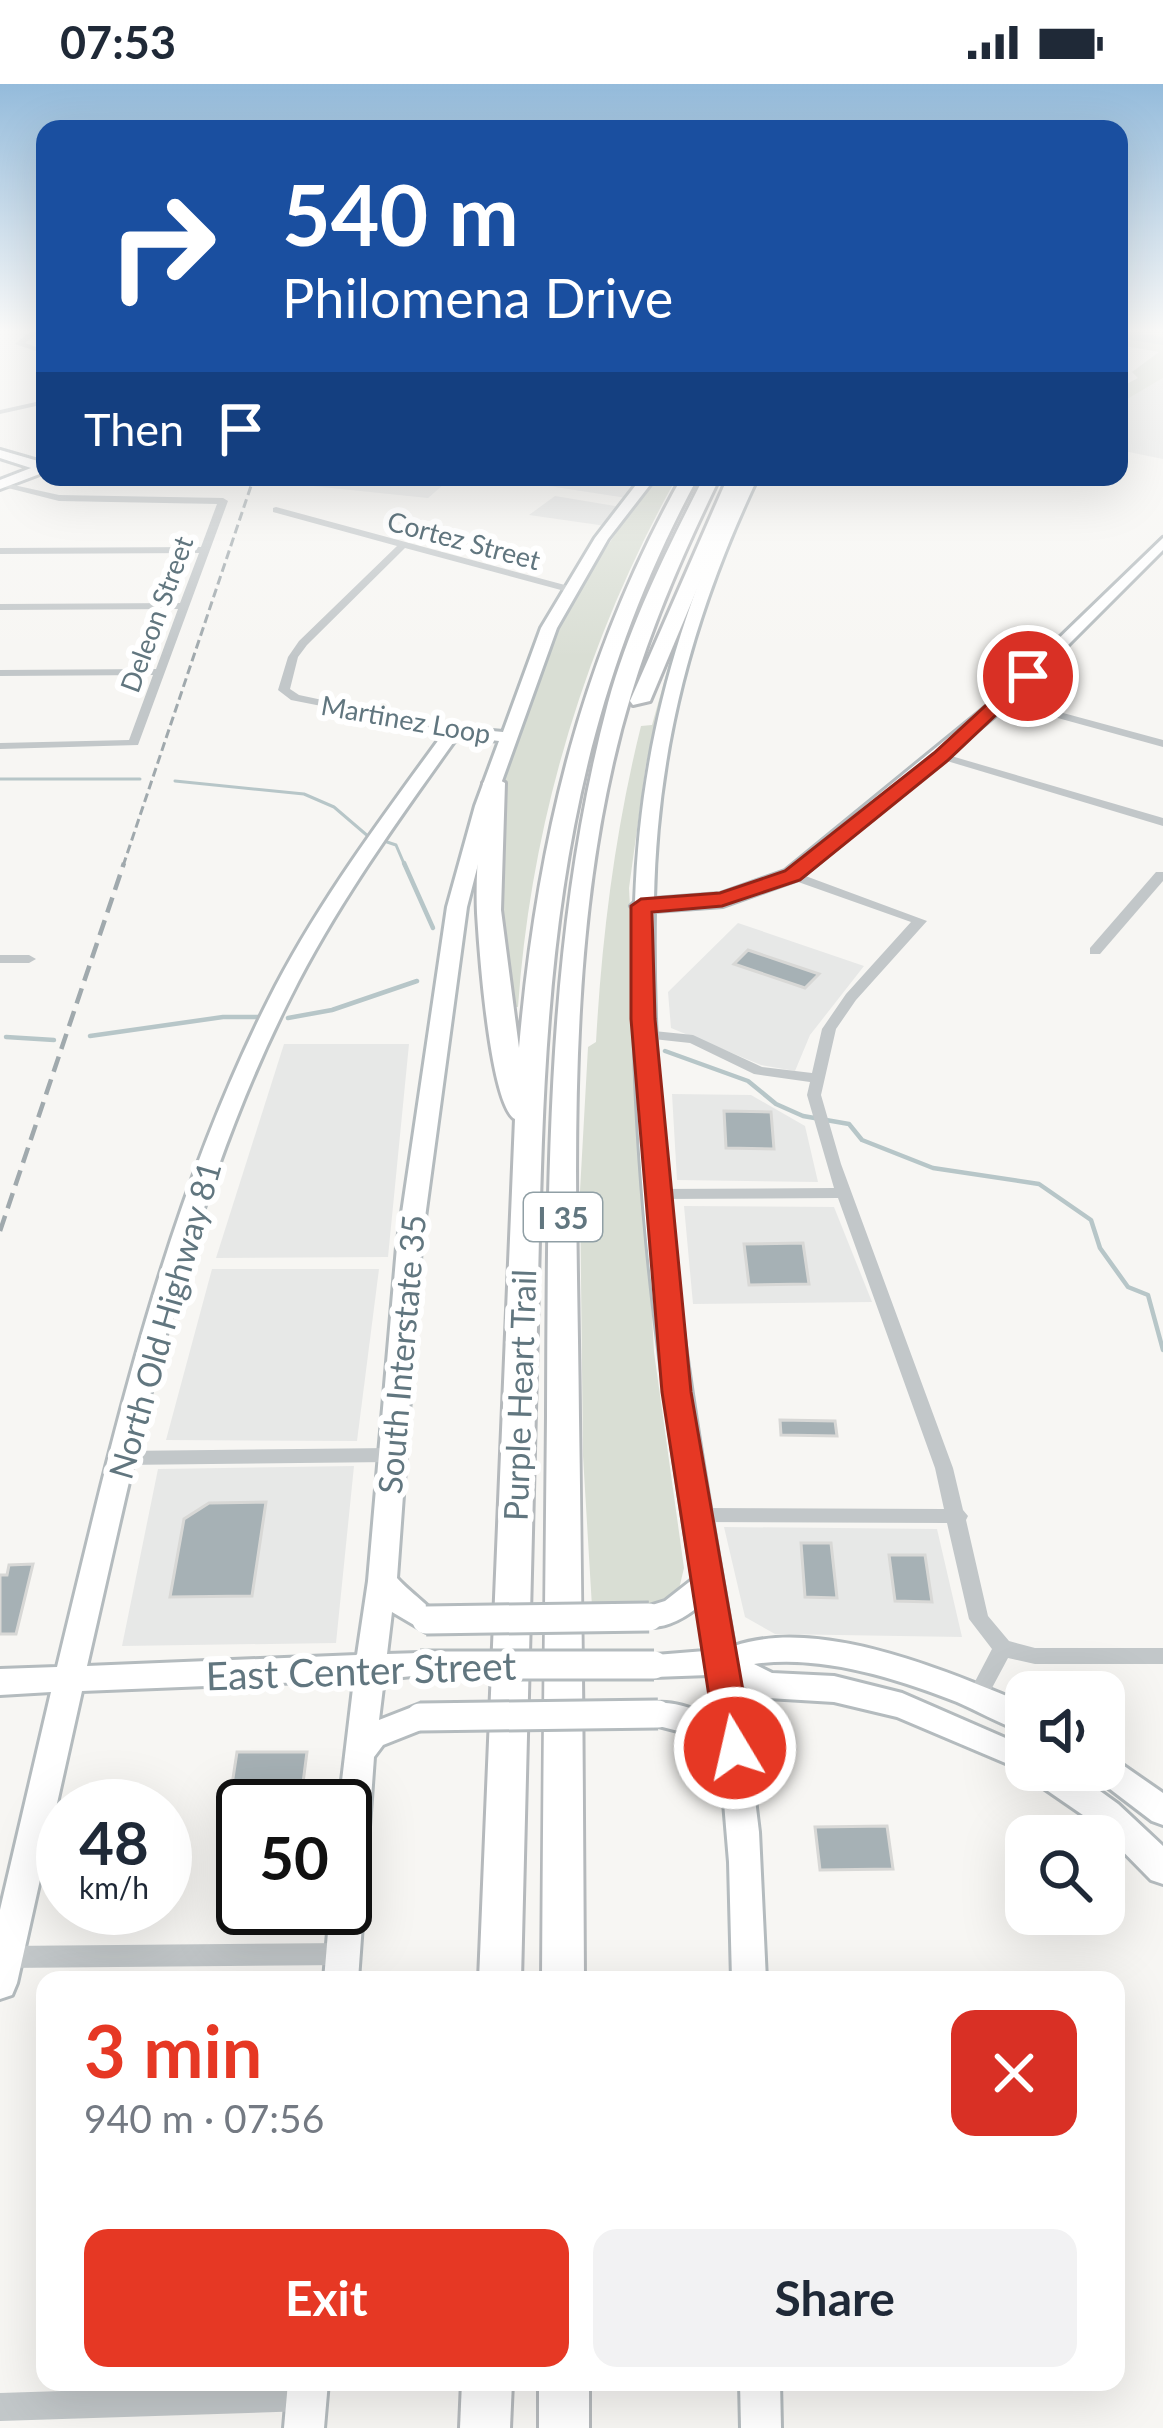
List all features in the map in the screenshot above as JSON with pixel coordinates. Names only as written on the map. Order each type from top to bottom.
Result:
[{"type":"highway","name":"Purple Heart Trail","points":[[500,1971],[527,1144],[539,968],[573,775],[624,610],[686,486]]},
{"type":"highway","name":"Purple Heart Trail","points":[[563,1971],[563,1184],[569,1006],[598,790],[632,661],[666,569],[708,486]]},
{"type":"highway","points":[[579,906],[601,874],[629,736],[652,667],[732,486]]},
{"type":"highway","points":[[494,783],[489,910],[509,1078],[527,1144]]},
{"type":"highway","points":[[485,2428],[487,2391]]},
{"type":"highway","points":[[564,2391],[564,2428]]},
{"type":"main road","points":[[0,454],[36,465]]},
{"type":"main road","points":[[1,485],[36,471]]},
{"type":"main road","points":[[508,737],[549,628],[602,538],[642,486]]},
{"type":"main road","points":[[747,486],[706,572],[672,677],[650,784],[641,906],[644,1034],[676,1392],[735,1748],[748,1971]]},
{"type":"main road","points":[[641,906],[722,900],[792,875],[1004,700],[1161,546]]},
{"type":"main road","name":"Martinez Loop","points":[[454,731],[508,737]]},
{"type":"main road","name":"North Old Highway 81","points":[[3,1970],[122,1458],[186,1223],[262,1036],[339,893],[454,731]]},
{"type":"main road","name":"South Interstate 35","points":[[342,1967],[359,1754],[382,1581],[390,1455],[433,1050],[465,870],[508,737]]},
{"type":"main road","points":[[382,1581],[409,1611],[426,1620],[649,1618],[674,1610],[708,1583]]},
{"type":"main road","name":"East Center Street","points":[[0,1682],[371,1666],[654,1665],[722,1661],[764,1649],[831,1657],[917,1676],[978,1695],[1005,1709]]},
{"type":"main road","points":[[722,1661],[768,1685],[834,1689],[902,1706],[1005,1752]]},
{"type":"main road","points":[[359,1754],[372,1736],[420,1717],[658,1714],[693,1722],[735,1748]]},
{"type":"main road","points":[[1125,1782],[1163,1811]]},
{"type":"main road","points":[[1070,1791],[1145,1848],[1163,1869]]},
{"type":"main road","points":[[760,2391],[761,2428]]},
{"type":"street","name":"Deleon Street","points":[[0,746],[130,745],[220,500],[58,498],[1,485]]},
{"type":"street","name":"Cortez Street","points":[[276,510],[572,590]]},
{"type":"street","name":"Martinez Loop","points":[[403,545],[304,643],[293,657],[284,690],[295,698],[454,731]]},
{"type":"street","points":[[0,551],[205,550]]},
{"type":"street","points":[[0,607],[184,606]]},
{"type":"street","points":[[0,673],[159,672]]},
{"type":"street","points":[[1004,700],[1163,744]]},
{"type":"street","points":[[940,757],[1163,822]]},
{"type":"street","points":[[1095,951],[1161,874]]},
{"type":"street","points":[[792,875],[920,921],[836,1019],[815,1078],[819,1118],[958,1516],[980,1619],[1004,1648],[1035,1656],[1163,1656]]},
{"type":"street","points":[[0,959],[29,959]]},
{"type":"street","points":[[644,1034],[693,1039],[759,1071],[815,1078]]},
{"type":"street","points":[[657,1193],[845,1193]]},
{"type":"street","points":[[122,1458],[390,1455]]},
{"type":"street","points":[[696,1514],[958,1516]]},
{"type":"street","points":[[978,1695],[1004,1648]]},
{"type":"street","points":[[3,1970],[342,1967]]},
{"type":"street","points":[[0,2407],[307,2402]]},
{"type":"shaded area","points":[[1128,439],[1163,439],[1163,459],[1128,452]]},
{"type":"shaded area","points":[[312,486],[442,486],[428,498]]},
{"type":"shaded area","points":[[549,486],[637,486],[627,498]]},
{"type":"shaded area","points":[[650,486],[672,486],[616,602],[568,733],[536,869],[518,1007],[508,1007],[497,852],[510,759],[539,671],[559,629]]},
{"type":"shaded area","points":[[555,496],[621,507],[606,526],[529,515]]},
{"type":"shaded area","points":[[683,614],[646,764],[629,888],[654,1352],[684,1568],[679,1589],[656,1606],[592,1607],[583,1456],[580,1191],[588,1047],[596,1042],[611,883],[632,765],[641,726],[652,725]]},
{"type":"shaded area","points":[[738,923],[864,966],[810,1035],[795,1071],[761,1065],[671,1028],[668,992]]},
{"type":"shaded area","points":[[284,1044],[409,1044],[388,1257],[216,1258]]},
{"type":"shaded area","points":[[672,1094],[751,1095],[805,1126],[818,1182],[677,1180]]},
{"type":"shaded area","points":[[684,1206],[834,1207],[872,1302],[693,1304]]},
{"type":"shaded area","points":[[212,1269],[379,1269],[357,1441],[166,1440]]},
{"type":"shaded area","points":[[354,1466],[336,1643],[122,1646],[158,1469]]},
{"type":"shaded area","points":[[724,1527],[937,1529],[962,1637],[775,1634],[745,1617]]},
{"type":"building","points":[[748,950],[819,974],[805,988],[734,964]]},
{"type":"building","points":[[724,1111],[771,1112],[774,1149],[726,1148]]},
{"type":"building","points":[[803,1243],[809,1284],[749,1285],[744,1244]]},
{"type":"building","points":[[780,1420],[835,1421],[837,1436],[781,1435]]},
{"type":"building","points":[[266,1502],[252,1596],[170,1597],[184,1519],[209,1503]]},
{"type":"building","points":[[801,1543],[831,1543],[837,1598],[805,1597]]},
{"type":"building","points":[[889,1555],[925,1555],[932,1602],[895,1601]]},
{"type":"building","points":[[33,1564],[16,1634],[0,1634],[0,1575],[7,1575],[9,1565]]},
{"type":"building","points":[[237,1752],[307,1752],[304,1779],[233,1779]]},
{"type":"building","points":[[887,1826],[893,1869],[820,1870],[815,1827]]},
{"type":"waterway","points":[[0,779],[140,779]]},
{"type":"waterway","points":[[175,781],[304,794],[334,807],[369,837]]},
{"type":"waterway","points":[[387,842],[396,845],[405,866]]},
{"type":"waterway","points":[[404,863],[433,928]]},
{"type":"waterway","points":[[288,1018],[332,1010],[417,981]]},
{"type":"waterway","points":[[90,1036],[223,1017],[262,1017]]},
{"type":"waterway","points":[[6,1037],[54,1040]]},
{"type":"waterway","points":[[665,1051],[748,1081],[776,1104],[803,1116],[849,1124],[862,1140],[933,1168],[1039,1184],[1091,1220],[1100,1248],[1128,1287],[1148,1295],[1163,1350]]},
{"type":"railway","points":[[123,866],[251,486]]},
{"type":"railway","points":[[0,1231],[124,863]]},
{"type":"route","points":[[735,1748],[676,1392],[643,1019],[641,906],[722,900],[792,875],[940,757],[1028,676]]}]
